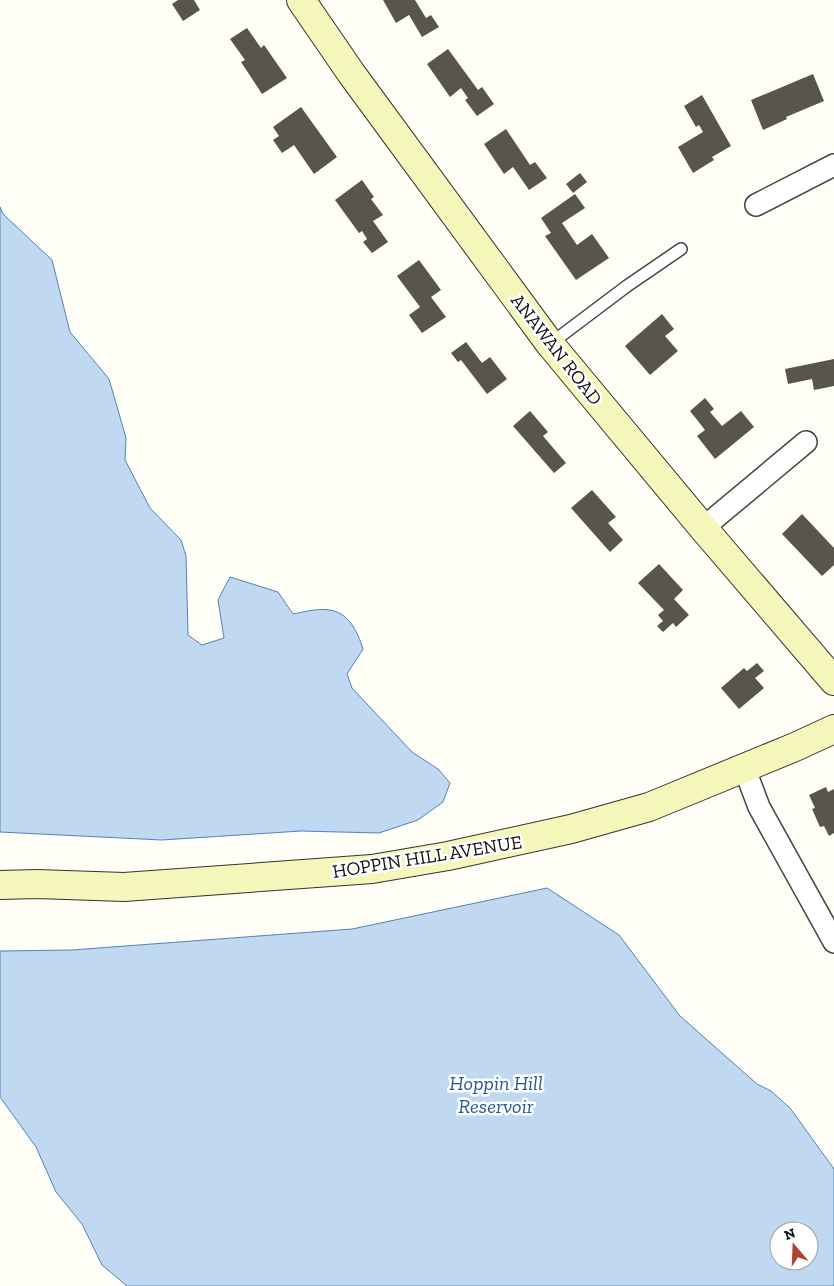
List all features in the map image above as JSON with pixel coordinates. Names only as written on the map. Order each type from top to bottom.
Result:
[{"type":"street","name":"ANAWAN ROAD","points":[[301,0],[367,94],[550,344],[703,528],[834,681]]},
{"type":"street","points":[[756,205],[834,166]]},
{"type":"street","points":[[703,528],[806,442]]},
{"type":"street","name":"HOPPIN HILL AVENUE","points":[[0,885],[37,884],[124,887],[372,869],[465,853],[571,829],[649,807],[834,729]]},
{"type":"street","points":[[744,767],[758,807],[834,942]]},
{"type":"lane","points":[[550,344],[627,286],[681,249]]},
{"type":"water","points":[[0,207],[3,214],[52,260],[70,332],[109,379],[126,438],[125,460],[150,508],[181,540],[186,556],[188,635],[202,645],[224,638],[218,600],[230,577],[278,592],[293,614],[311,610],[325,610],[336,612],[347,619],[352,624],[363,649],[347,674],[352,688],[412,752],[438,769],[450,783],[443,802],[418,820],[379,833],[301,831],[162,840],[0,832]]},
{"type":"water","name":"Hoppin Hill Reservoir","points":[[547,888],[619,935],[680,1016],[757,1084],[771,1091],[790,1108],[834,1169],[834,1286],[127,1286],[102,1265],[82,1224],[56,1192],[36,1147],[0,1097],[0,951],[72,950],[352,929]]},
{"type":"building","points":[[178,0],[194,0],[200,10],[183,21],[172,4]]},
{"type":"building","points":[[383,0],[415,0],[426,18],[431,15],[439,27],[422,37],[409,15],[396,23]]},
{"type":"building","points":[[247,28],[261,48],[264,45],[287,78],[262,94],[241,62],[245,60],[230,39]]},
{"type":"building","points":[[448,49],[478,90],[482,87],[494,104],[477,116],[465,100],[468,98],[461,88],[450,97],[427,64]]},
{"type":"building","points":[[813,74],[824,101],[786,117],[787,119],[763,130],[751,100]]},
{"type":"building","points":[[702,95],[731,146],[712,157],[714,160],[693,173],[678,147],[703,132],[699,125],[696,127],[684,106]]},
{"type":"building","points":[[301,107],[337,157],[314,174],[294,145],[282,153],[273,140],[279,136],[273,127]]},
{"type":"building","points":[[506,129],[530,165],[535,162],[547,178],[529,190],[513,167],[504,174],[484,144]]},
{"type":"building","points":[[580,173],[587,182],[573,193],[566,184]]},
{"type":"building","points":[[362,180],[374,197],[371,199],[383,215],[373,221],[388,242],[372,253],[363,242],[367,239],[362,231],[359,233],[335,200]]},
{"type":"building","points":[[575,194],[585,208],[562,223],[577,245],[592,234],[609,258],[576,280],[545,236],[551,233],[541,218]]},
{"type":"building","points":[[419,260],[441,290],[431,297],[446,317],[422,333],[409,315],[420,307],[397,276]]},
{"type":"building","points":[[662,314],[674,329],[665,336],[678,351],[650,375],[625,346]]},
{"type":"building","points":[[466,342],[482,363],[490,357],[507,379],[487,394],[461,360],[458,362],[451,353]]},
{"type":"building","points":[[834,359],[834,386],[814,390],[812,379],[788,384],[785,369]]},
{"type":"building","points":[[705,398],[714,409],[710,412],[722,426],[741,411],[754,427],[715,459],[697,436],[705,430],[690,411]]},
{"type":"building","points":[[530,411],[548,432],[543,436],[566,463],[554,473],[513,426]]},
{"type":"building","points":[[592,490],[616,517],[608,523],[623,540],[610,552],[571,508]]},
{"type":"building","points":[[802,514],[834,548],[834,565],[822,576],[782,534]]},
{"type":"building","points":[[659,564],[683,590],[674,599],[689,615],[676,627],[673,623],[663,632],[657,626],[663,621],[658,615],[664,610],[638,583]]},
{"type":"building","points":[[757,663],[764,671],[755,678],[764,688],[739,709],[721,688],[744,668],[747,671]]},
{"type":"building","points":[[826,787],[828,792],[834,789],[834,833],[829,836],[824,826],[820,827],[812,809],[815,808],[809,795]]}]
